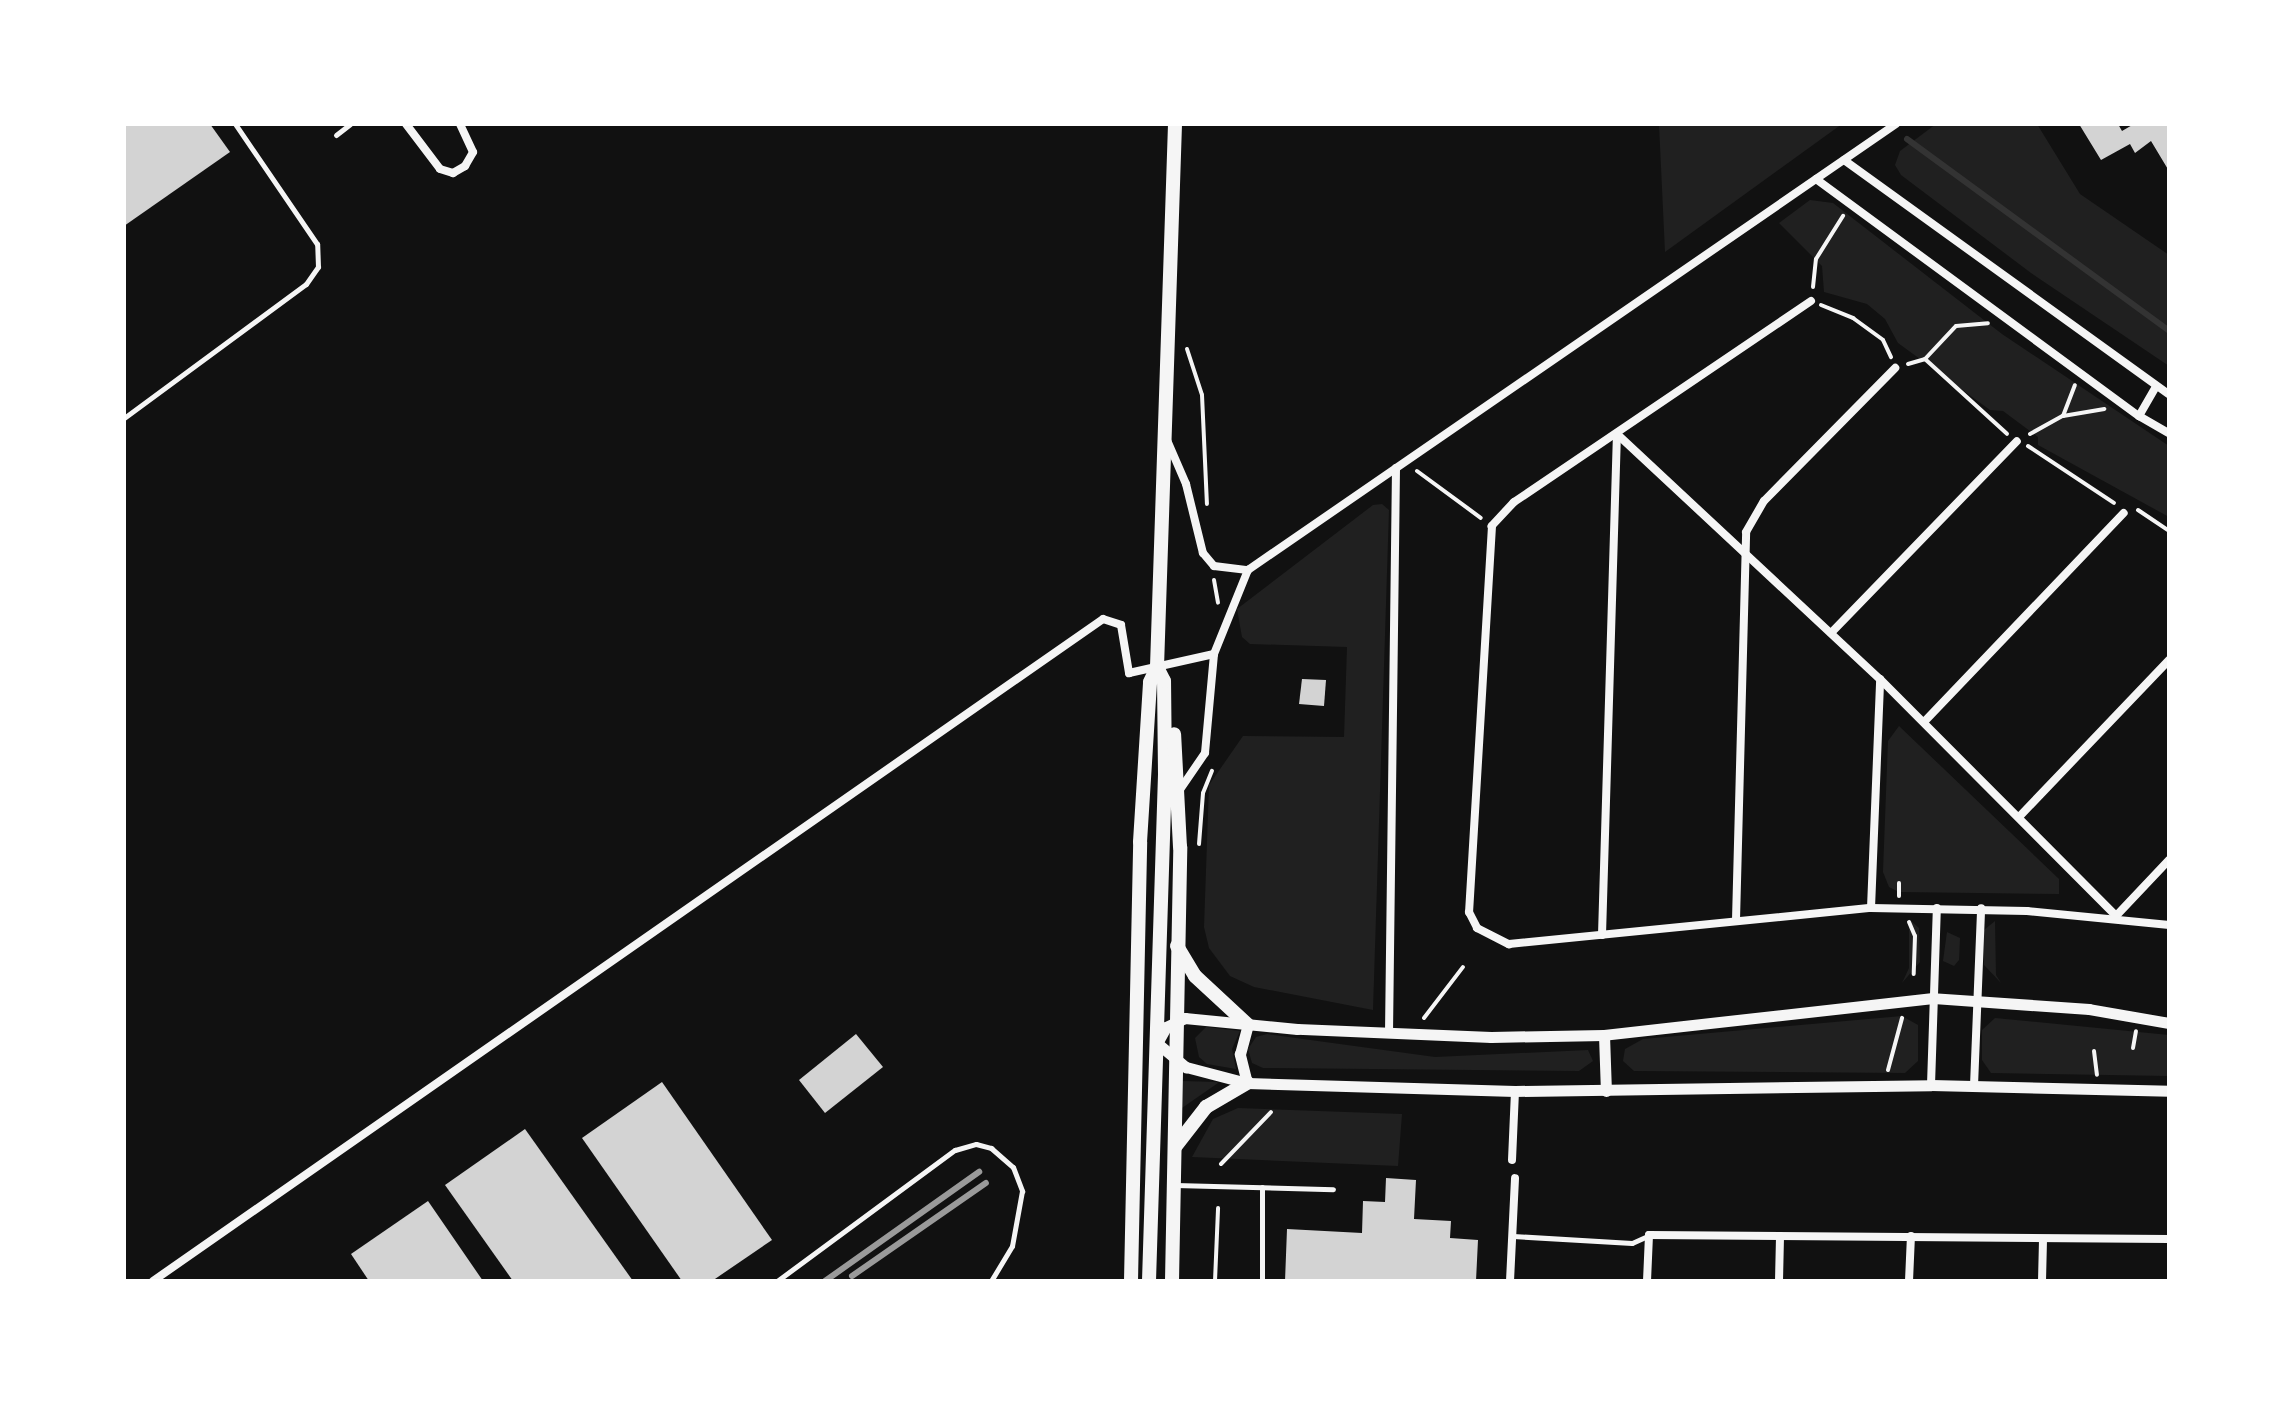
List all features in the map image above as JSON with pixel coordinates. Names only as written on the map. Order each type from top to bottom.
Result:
[{"type":"main road","points":[[1149,1281],[1157,1043],[1160,674],[1175,124]]},
{"type":"main road","points":[[1160,674],[1172,709],[1180,847],[1175,941],[1172,1281]]},
{"type":"main road","points":[[1131,1281],[1140,842],[1150,682],[1160,674]]},
{"type":"main road","points":[[1140,842],[1149,863],[1148,1032],[1157,1043]]},
{"type":"main road","points":[[1175,941],[1195,976],[1248,1025]]},
{"type":"main road","points":[[1132,1233],[1144,1079],[1157,1043]]},
{"type":"main road","points":[[1175,1147],[1206,1107],[1247,1083]]},
{"type":"street","points":[[406,124],[430,158],[453,173],[473,152],[460,124]]},
{"type":"street","points":[[1177,794],[1205,753],[1214,654],[1248,570],[1896,124]]},
{"type":"street","points":[[1844,160],[2169,394]]},
{"type":"street","points":[[1816,179],[2124,406],[2169,433]]},
{"type":"street","points":[[1811,301],[1514,502],[1492,526],[1469,912],[1484,934],[1509,944],[1871,908],[1981,908],[2116,916],[2169,925]]},
{"type":"street","points":[[1736,920],[1742,547],[1764,501],[1895,368]]},
{"type":"street","points":[[2139,416],[2156,387]]},
{"type":"street","points":[[1617,434],[1742,547],[1880,679],[2116,916]]},
{"type":"street","points":[[1602,935],[1617,434]]},
{"type":"street","points":[[1166,436],[1186,484],[1203,553],[1214,566],[1248,570]]},
{"type":"street","points":[[1831,633],[2017,441]]},
{"type":"street","points":[[1389,1033],[1396,468]]},
{"type":"street","points":[[1924,722],[2124,513]]},
{"type":"street","points":[[153,1281],[1103,619],[1121,625],[1129,673],[1160,674],[1214,654]]},
{"type":"street","points":[[2019,817],[2169,660]]},
{"type":"street","points":[[1871,908],[1880,679]]},
{"type":"street","points":[[2116,916],[2169,860]]},
{"type":"street","points":[[1931,1085],[1937,908]]},
{"type":"street","points":[[1974,1086],[1981,908]]},
{"type":"street","points":[[2169,1023],[1978,999],[1933,998],[1604,1035],[1389,1033],[1248,1025],[1204,1018],[1175,1022],[1157,1043],[1176,1060],[1203,1074],[1247,1083],[1515,1091],[1931,1085],[2169,1091]]},
{"type":"street","points":[[1247,1083],[1240,1054],[1248,1025]]},
{"type":"street","points":[[1604,1035],[1606,1091]]},
{"type":"street","points":[[1512,1160],[1515,1091]]},
{"type":"street","points":[[1510,1281],[1515,1178]]},
{"type":"street","points":[[1647,1281],[1649,1235],[2169,1239]]},
{"type":"street","points":[[1779,1281],[1780,1236]]},
{"type":"street","points":[[1909,1281],[1911,1236]]},
{"type":"street","points":[[2042,1281],[2043,1239]]},
{"type":"lane","points":[[124,418],[306,284],[318,267],[317,244],[235,124]]},
{"type":"lane","points":[[336,135],[350,124]]},
{"type":"lane","points":[[777,1281],[955,1150],[976,1144],[991,1148],[1013,1167],[1022,1191],[1012,1246],[991,1281]]},
{"type":"lane","points":[[1174,1185],[1333,1189]]},
{"type":"lane","points":[[1262,1187],[1262,1281]]},
{"type":"lane","points":[[1513,1236],[1632,1243],[1649,1235]]},
{"type":"path","points":[[1851,204],[1816,259],[1811,301],[1853,318],[1883,340],[1895,368],[1925,359],[1956,326],[1988,323],[1999,314]]},
{"type":"path","points":[[2063,416],[2079,373]]},
{"type":"path","points":[[2017,441],[2063,416],[2124,406]]},
{"type":"path","points":[[1405,462],[1492,526]]},
{"type":"path","points":[[2124,513],[2141,511],[2169,531]]},
{"type":"path","points":[[1899,883],[1901,908],[1915,936],[1914,974]]},
{"type":"path","points":[[1422,1020],[1463,967]]},
{"type":"path","points":[[1887,1073],[1902,1016]]},
{"type":"path","points":[[2133,1048],[2136,1031]]},
{"type":"path","points":[[2094,1051],[2097,1075]]},
{"type":"path","points":[[1221,1164],[1271,1112]]},
{"type":"path","points":[[1215,1281],[1218,1208]]},
{"type":"shaded area","points":[[1659,124],[1842,124],[1665,252]]},
{"type":"shaded area","points":[[1936,124],[2037,124],[2080,194],[2169,255],[2169,366],[2031,273],[1901,175],[1895,165],[1900,151]]},
{"type":"shaded area","points":[[1810,200],[1833,203],[2002,334],[2169,446],[2169,517],[2038,445],[2038,437],[2003,411],[1990,410],[1898,343],[1885,319],[1867,304],[1824,292],[1822,266],[1779,223]]},
{"type":"shaded area","points":[[1382,504],[1389,510],[1373,1010],[1254,987],[1230,976],[1209,948],[1204,927],[1209,785],[1243,736],[1344,737],[1347,647],[1250,644],[1242,637],[1237,609],[1373,505]]},
{"type":"shaded area","points":[[1899,726],[2059,879],[2059,894],[1899,892],[1889,887],[1883,872],[1888,741]]},
{"type":"shaded area","points":[[1909,919],[1919,928],[1920,962],[1902,983],[1909,968]]},
{"type":"shaded area","points":[[1995,921],[1996,975],[2001,983],[1984,965],[1984,930]]},
{"type":"shaded area","points":[[1947,932],[1960,938],[1959,960],[1954,966],[1943,961]]},
{"type":"shaded area","points":[[1902,1016],[1918,1025],[1918,1061],[1905,1073],[1634,1071],[1623,1061],[1625,1049],[1643,1039]]},
{"type":"shaded area","points":[[1995,1018],[2169,1035],[2169,1076],[1991,1073],[1982,1060],[1982,1030]]},
{"type":"shaded area","points":[[1206,1027],[1240,1031],[1232,1049],[1236,1069],[1207,1064],[1199,1057],[1195,1038]]},
{"type":"shaded area","points":[[1267,1034],[1435,1057],[1588,1050],[1593,1061],[1579,1071],[1263,1068],[1252,1063],[1248,1049],[1256,1037]]},
{"type":"shaded area","points":[[1182,1081],[1217,1082],[1218,1083],[1182,1108]]},
{"type":"shaded area","points":[[1238,1108],[1402,1114],[1398,1166],[1192,1157],[1213,1119]]},
{"type":"building","points":[[124,124],[210,124],[230,152],[124,226]]},
{"type":"building","points":[[2079,124],[2118,124],[2122,131],[2134,124],[2169,124],[2169,171],[2151,141],[2135,153],[2130,144],[2101,160]]},
{"type":"building","points":[[1302,679],[1326,680],[1324,706],[1299,704]]},
{"type":"building","points":[[856,1034],[883,1067],[825,1113],[799,1080]]},
{"type":"building","points":[[662,1082],[772,1240],[712,1281],[682,1281],[582,1138]]},
{"type":"building","points":[[525,1129],[633,1281],[513,1281],[445,1185]]},
{"type":"building","points":[[1386,1178],[1416,1180],[1414,1219],[1451,1221],[1450,1238],[1478,1240],[1476,1281],[1285,1281],[1287,1229],[1362,1233],[1363,1201],[1385,1202]]},
{"type":"building","points":[[428,1201],[483,1281],[369,1281],[351,1254]]},
{"type":"waterway","points":[[1907,139],[2169,331]]},
{"type":"railway","points":[[825,1281],[979,1172]]},
{"type":"railway","points":[[852,1276],[986,1183]]}]
